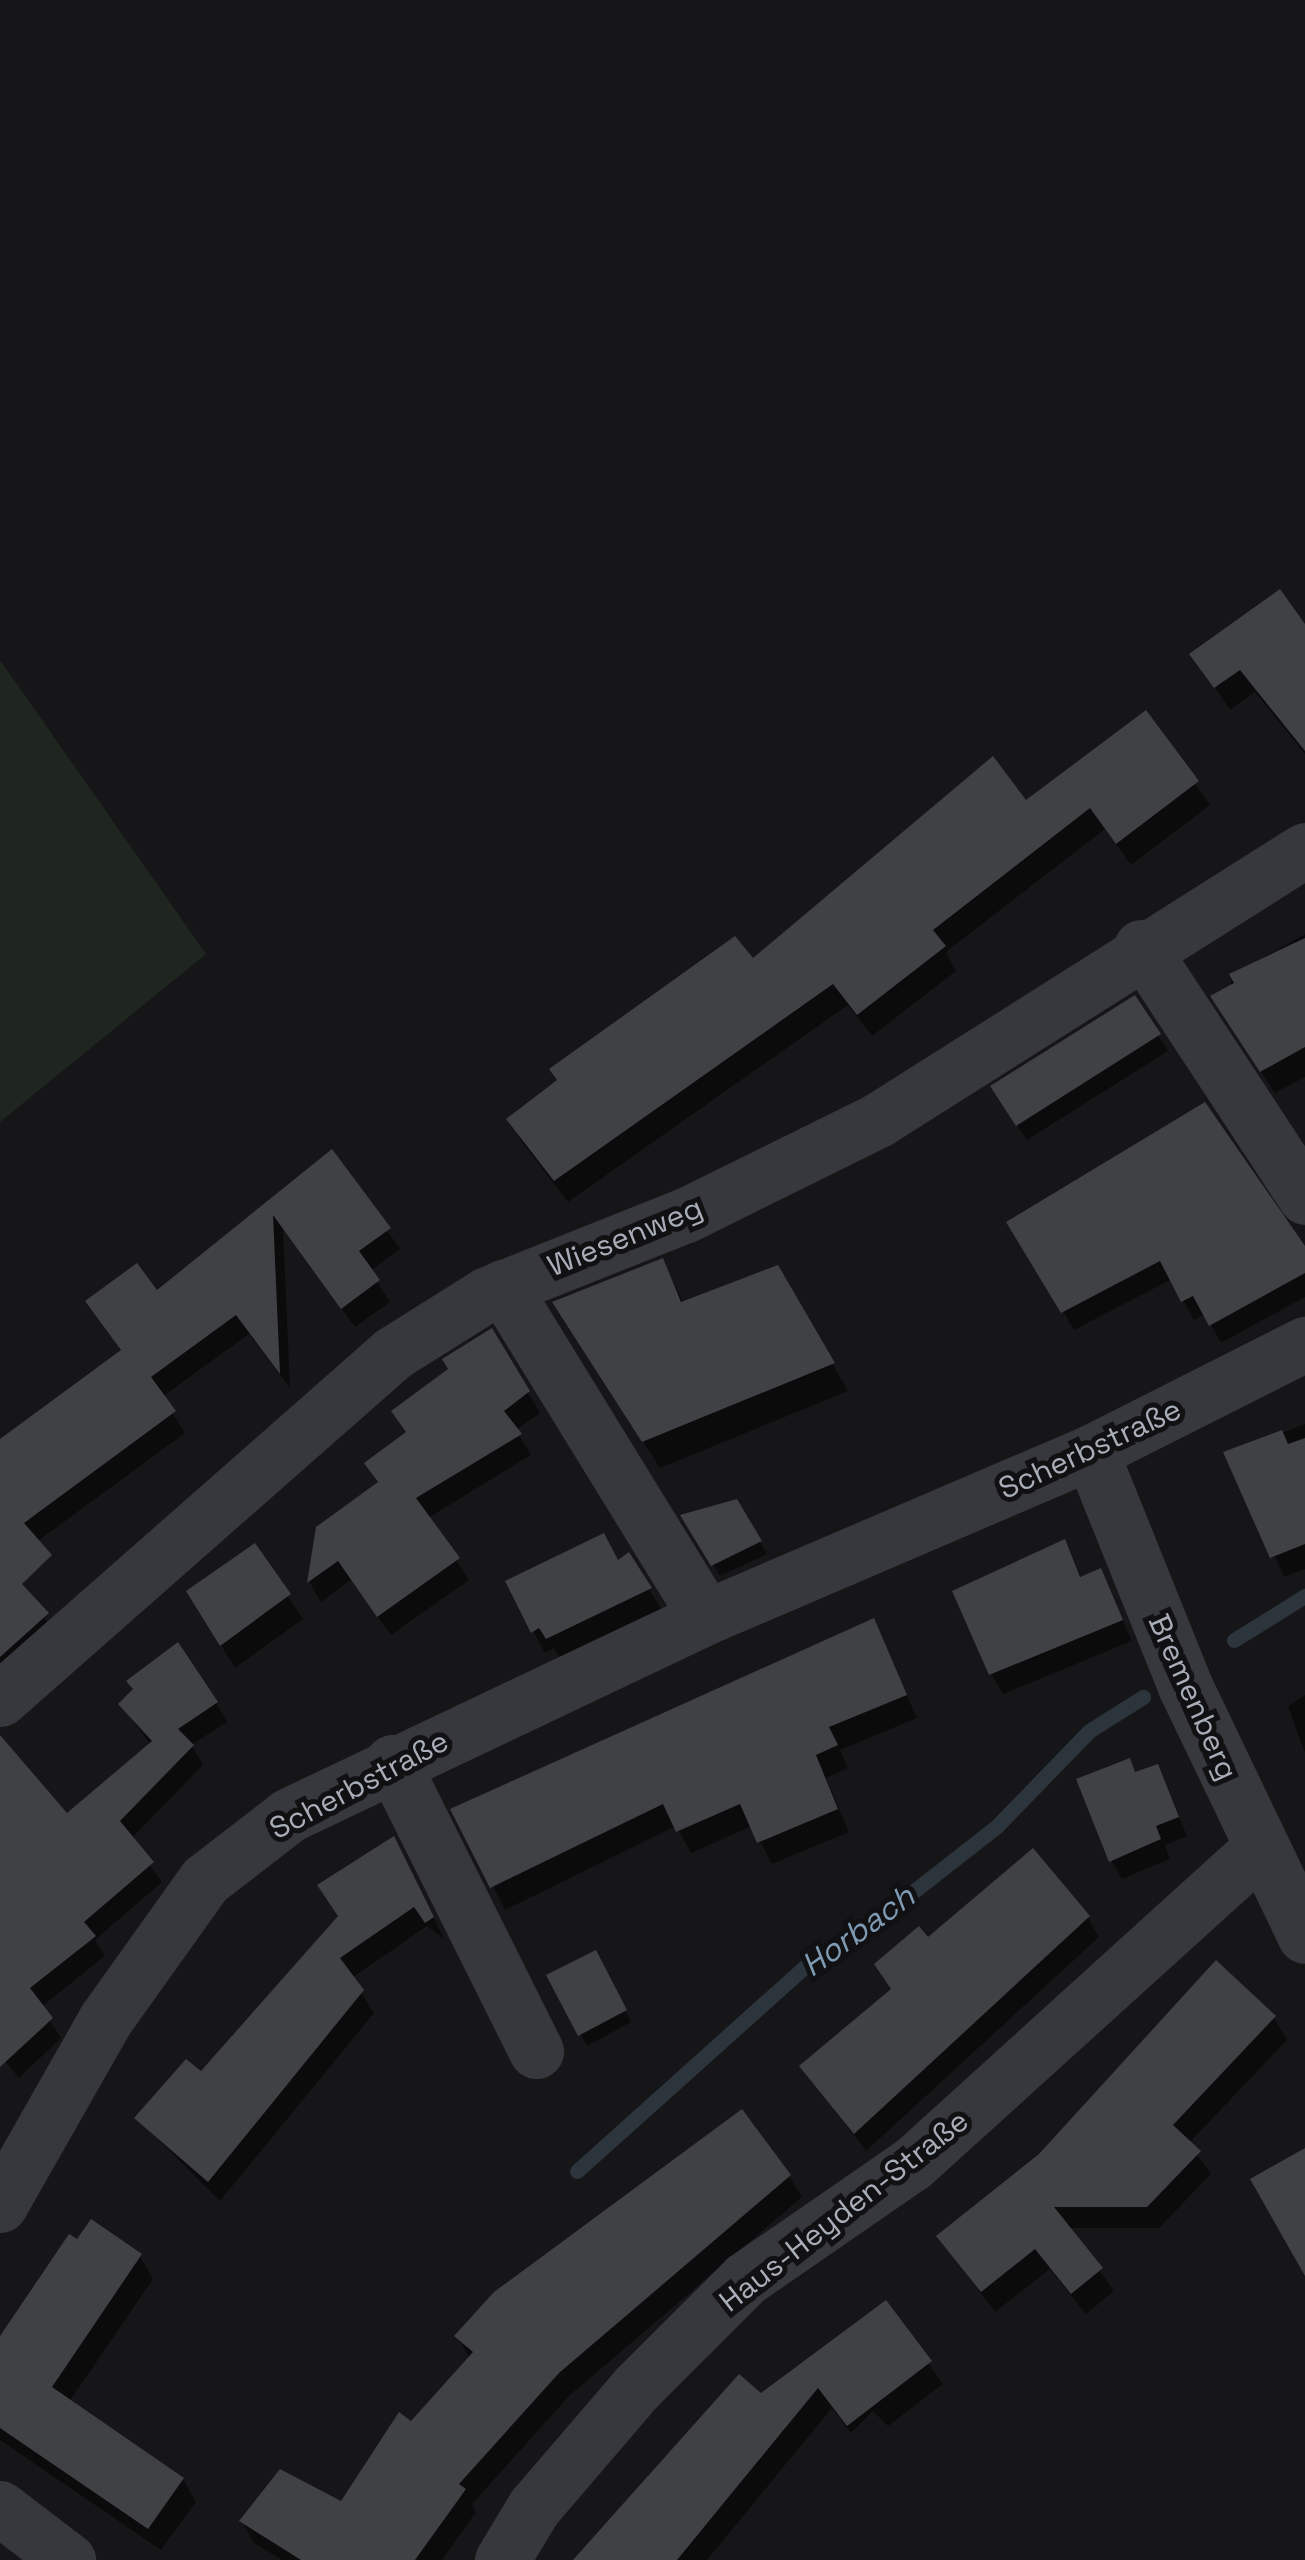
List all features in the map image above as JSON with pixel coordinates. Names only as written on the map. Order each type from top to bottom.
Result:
[{"type":"street","name":"Wiesenweg","points":[[0,1699],[393,1353],[503,1287],[686,1214],[878,1120],[1140,948],[1305,850]]},
{"type":"street","points":[[1140,948],[1305,1197]]},
{"type":"street","points":[[503,1287],[706,1617]]},
{"type":"street","name":"Scherbstraße","points":[[0,2205],[105,2020],[205,1880],[289,1816],[392,1762],[706,1617],[1090,1452],[1305,1344]]},
{"type":"street","name":"Bremenberg","points":[[1090,1452],[1180,1672],[1260,1849],[1305,1936]]},
{"type":"street","points":[[392,1762],[536,2051]]},
{"type":"street","name":"Haus-Heyden-Straße","points":[[502,2560],[534,2507],[636,2388],[746,2279],[912,2164],[1260,1849]]},
{"type":"street","points":[[0,2508],[68,2560]]},
{"type":"shaded area","points":[[0,660],[206,954],[0,1122]]},
{"type":"building","points":[[1280,589],[1305,624],[1305,751],[1240,670],[1214,688],[1189,654]]},
{"type":"building","points":[[1146,710],[1199,781],[1116,844],[1090,808],[933,930],[946,946],[857,1015],[833,984],[554,1181],[506,1119],[557,1080],[549,1069],[735,936],[753,958],[993,756],[1026,800]]},
{"type":"building","points":[[1305,938],[1305,1047],[1260,1072],[1210,996],[1234,983],[1229,974]]},
{"type":"building","points":[[1135,995],[1161,1034],[1016,1126],[990,1086]]},
{"type":"building","points":[[1205,1102],[1305,1246],[1305,1273],[1209,1326],[1193,1296],[1181,1302],[1160,1261],[1061,1313],[1006,1222]]},
{"type":"building","points":[[332,1149],[391,1228],[359,1251],[380,1280],[341,1309],[273,1215],[280,1374],[236,1315],[151,1377],[176,1411],[24,1523],[52,1555],[22,1584],[49,1613],[0,1657],[0,1439],[121,1350],[85,1301],[137,1263],[157,1290]]},
{"type":"building","points":[[663,1258],[681,1302],[778,1265],[835,1363],[642,1442],[552,1302]]},
{"type":"building","points":[[492,1328],[530,1391],[504,1411],[522,1434],[416,1498],[460,1558],[377,1617],[338,1561],[307,1583],[316,1527],[378,1482],[364,1463],[406,1432],[391,1411],[448,1369],[442,1359]]},
{"type":"building","points":[[1282,1430],[1288,1444],[1305,1438],[1305,1544],[1270,1558],[1223,1452]]},
{"type":"building","points":[[737,1499],[762,1541],[711,1566],[680,1515]]},
{"type":"building","points":[[604,1533],[618,1560],[629,1552],[652,1588],[546,1639],[539,1628],[531,1633],[505,1581]]},
{"type":"building","points":[[1065,1539],[1080,1577],[1101,1568],[1123,1620],[989,1675],[952,1591]]},
{"type":"building","points":[[255,1543],[291,1594],[220,1646],[186,1591]]},
{"type":"building","points":[[874,1618],[907,1695],[829,1727],[838,1745],[816,1755],[838,1809],[757,1843],[740,1804],[676,1832],[663,1804],[490,1888],[450,1809]]},
{"type":"building","points":[[178,1642],[218,1702],[178,1729],[194,1745],[120,1821],[154,1862],[84,1922],[96,1936],[30,1988],[53,2018],[0,2067],[0,1735],[67,1813],[152,1741],[118,1704],[133,1689],[126,1681]]},
{"type":"building","points":[[1130,1758],[1135,1772],[1158,1764],[1179,1817],[1156,1826],[1161,1839],[1109,1862],[1076,1779]]},
{"type":"building","points":[[394,1836],[434,1917],[425,1923],[414,1907],[340,1958],[364,1990],[208,2182],[134,2118],[186,2059],[201,2071],[338,1916],[317,1885]]},
{"type":"building","points":[[1033,1848],[1090,1916],[854,2134],[799,2066],[891,1989],[874,1964],[919,1926],[928,1937]]},
{"type":"building","points":[[596,1950],[627,2010],[578,2036],[546,1975]]},
{"type":"building","points":[[1216,1960],[1276,2016],[1173,2125],[1201,2151],[1147,2207],[1054,2207],[1103,2268],[1071,2294],[1035,2249],[981,2292],[936,2236],[1039,2154]]},
{"type":"building","points":[[742,2109],[791,2175],[559,2373],[459,2484],[466,2489],[415,2560],[301,2560],[239,2521],[280,2469],[341,2501],[399,2412],[411,2421],[473,2352],[454,2336],[494,2292]]},
{"type":"building","points":[[1305,2148],[1305,2276],[1250,2179]]},
{"type":"building","points":[[91,2219],[142,2254],[52,2387],[184,2478],[148,2529],[0,2428],[0,2336],[69,2234],[77,2239]]},
{"type":"building","points":[[886,2300],[932,2361],[847,2426],[818,2388],[677,2560],[573,2560],[739,2374],[761,2393]]},
{"type":"waterway","name":"Horbach","points":[[1234,1640],[1305,1596]]},
{"type":"waterway","name":"Horbach","points":[[577,2171],[810,1962],[832,1955],[997,1826],[1089,1731],[1143,1697]]}]
